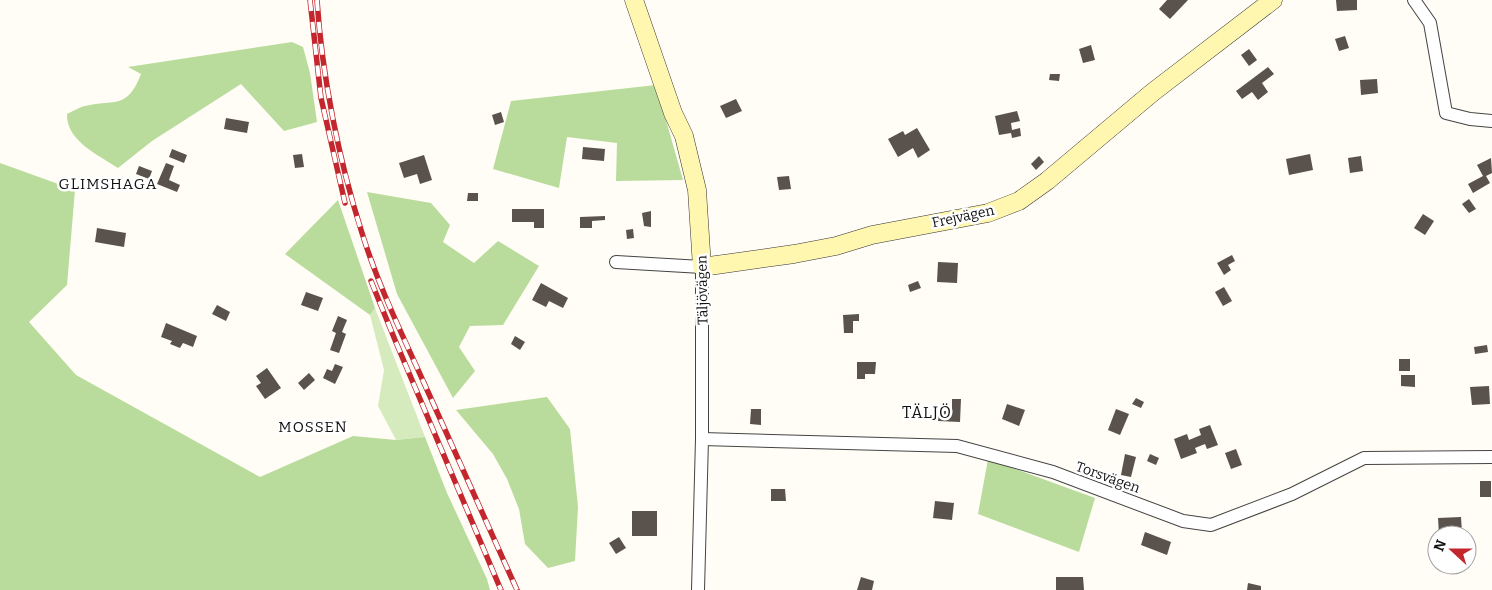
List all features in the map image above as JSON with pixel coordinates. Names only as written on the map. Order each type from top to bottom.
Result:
[{"type":"street","name":"Täljövägen","points":[[635,0],[667,96],[684,136],[697,190],[702,268],[702,439],[698,590]]},
{"type":"street","name":"Frejvägen","points":[[616,262],[702,268],[836,246],[872,235],[988,213],[1019,201],[1047,181],[1153,92],[1272,0]]},
{"type":"street","points":[[1414,0],[1430,24],[1446,112],[1470,119],[1492,120]]},
{"type":"street","name":"Torsvägen","points":[[702,439],[957,446],[1053,472],[1183,521],[1211,525],[1292,494],[1364,458],[1492,457]]},
{"type":"green space","points":[[292,42],[303,47],[310,73],[317,122],[284,131],[241,84],[152,141],[118,168],[78,140],[68,124],[67,114],[78,108],[119,101],[131,93],[141,74],[128,67]]},
{"type":"green space","points":[[656,85],[683,180],[616,181],[617,143],[567,137],[559,188],[493,169],[511,101]]},
{"type":"green space","points":[[0,163],[75,190],[67,285],[29,322],[76,375],[260,477],[353,436],[396,440],[425,437],[447,493],[487,579],[490,590],[0,590]]},
{"type":"green space","points":[[367,192],[431,203],[450,225],[443,242],[474,263],[498,241],[539,266],[503,325],[470,326],[459,347],[475,371],[453,398],[397,294]]},
{"type":"green space","points":[[338,200],[375,308],[370,315],[285,254]]},
{"type":"green space","points":[[375,308],[425,437],[396,440],[378,406],[384,370],[370,315]]},
{"type":"green space","points":[[547,397],[570,429],[578,507],[575,561],[548,568],[525,544],[519,509],[507,479],[493,454],[456,410]]},
{"type":"green space","points":[[988,459],[1095,498],[1079,552],[978,514]]},
{"type":"building","points":[[1167,0],[1188,0],[1170,19],[1159,9]]},
{"type":"building","points":[[1336,0],[1357,0],[1357,10],[1337,11]]},
{"type":"building","points":[[1345,36],[1349,48],[1339,51],[1335,39]]},
{"type":"building","points":[[1091,45],[1095,60],[1083,63],[1079,49]]},
{"type":"building","points":[[1249,49],[1257,60],[1249,66],[1241,55]]},
{"type":"building","points":[[1268,67],[1274,74],[1262,83],[1268,92],[1258,100],[1252,92],[1242,99],[1236,91]]},
{"type":"building","points":[[1050,74],[1060,74],[1059,81],[1049,80]]},
{"type":"building","points":[[1377,79],[1378,93],[1361,95],[1360,80]]},
{"type":"building","points":[[736,99],[742,111],[726,118],[720,106]]},
{"type":"building","points":[[1017,111],[1020,121],[1011,123],[1012,130],[1020,128],[1021,136],[1012,138],[1011,133],[999,135],[995,116]]},
{"type":"building","points":[[501,112],[504,122],[495,125],[492,115]]},
{"type":"building","points":[[226,118],[249,122],[247,133],[224,129]]},
{"type":"building","points":[[917,128],[930,150],[918,158],[913,148],[898,157],[888,139],[903,131],[905,135]]},
{"type":"building","points":[[583,147],[605,149],[604,161],[582,159]]},
{"type":"building","points":[[172,149],[187,155],[184,163],[169,157]]},
{"type":"building","points":[[302,154],[304,167],[295,168],[293,155]]},
{"type":"building","points":[[1310,154],[1313,170],[1289,175],[1286,159]]},
{"type":"building","points":[[424,155],[432,180],[420,184],[417,174],[404,178],[399,163]]},
{"type":"building","points":[[1039,156],[1044,162],[1036,170],[1031,164]]},
{"type":"building","points":[[1361,156],[1363,171],[1350,173],[1348,158]]},
{"type":"building","points":[[1491,158],[1492,173],[1486,176],[1490,183],[1473,193],[1468,184],[1483,176],[1477,165]]},
{"type":"building","points":[[166,163],[174,166],[169,180],[180,185],[177,192],[157,184]]},
{"type":"building","points":[[139,166],[152,171],[149,179],[136,174]]},
{"type":"building","points":[[789,176],[791,189],[779,190],[777,177]]},
{"type":"building","points":[[468,193],[478,193],[478,201],[467,201]]},
{"type":"building","points":[[1469,199],[1476,209],[1469,213],[1462,204]]},
{"type":"building","points":[[512,209],[544,209],[544,228],[534,228],[534,222],[512,222]]},
{"type":"building","points":[[651,211],[651,227],[644,226],[642,213]]},
{"type":"building","points":[[1423,214],[1434,221],[1425,235],[1414,228]]},
{"type":"building","points":[[605,216],[605,220],[592,221],[592,228],[580,228],[580,217]]},
{"type":"building","points":[[97,228],[126,233],[124,247],[95,242]]},
{"type":"building","points":[[633,229],[634,238],[627,239],[626,230]]},
{"type":"building","points":[[1232,255],[1235,261],[1228,265],[1231,270],[1224,275],[1217,263]]},
{"type":"building","points":[[938,262],[958,263],[957,283],[937,282]]},
{"type":"building","points":[[918,281],[921,288],[910,292],[908,285]]},
{"type":"building","points":[[541,283],[568,298],[563,308],[549,301],[546,307],[532,300]]},
{"type":"building","points":[[1224,287],[1232,301],[1223,306],[1215,292]]},
{"type":"building","points":[[306,292],[323,298],[318,311],[301,305]]},
{"type":"building","points":[[217,305],[230,312],[226,321],[212,314]]},
{"type":"building","points":[[859,314],[859,321],[853,321],[853,333],[844,333],[843,315]]},
{"type":"building","points":[[338,316],[347,320],[342,332],[346,334],[339,353],[330,350],[336,333],[332,331]]},
{"type":"building","points":[[166,323],[197,336],[193,347],[183,343],[180,348],[170,344],[172,341],[161,337]]},
{"type":"building","points":[[515,336],[525,342],[520,350],[511,344]]},
{"type":"building","points":[[1487,345],[1488,352],[1475,354],[1474,347]]},
{"type":"building","points":[[1399,359],[1410,359],[1410,371],[1399,371]]},
{"type":"building","points":[[857,362],[876,362],[875,374],[865,374],[865,379],[857,379]]},
{"type":"building","points":[[335,364],[343,367],[335,384],[323,378],[327,369],[332,371]]},
{"type":"building","points":[[267,368],[281,388],[265,399],[256,386],[261,383],[256,376]]},
{"type":"building","points":[[309,373],[315,380],[304,390],[298,383]]},
{"type":"building","points":[[1401,375],[1415,375],[1415,387],[1401,386]]},
{"type":"building","points":[[1489,386],[1490,404],[1472,405],[1470,387]]},
{"type":"building","points":[[1136,398],[1144,402],[1141,408],[1132,404]]},
{"type":"building","points":[[952,399],[961,399],[960,422],[938,421],[938,411],[952,411]]},
{"type":"building","points":[[1007,404],[1025,410],[1019,426],[1002,419]]},
{"type":"building","points":[[751,409],[761,409],[761,425],[750,424]]},
{"type":"building","points":[[1116,409],[1129,414],[1120,435],[1108,430]]},
{"type":"building","points":[[1210,425],[1218,445],[1207,449],[1205,444],[1195,448],[1197,453],[1181,459],[1174,439],[1187,434],[1189,440],[1201,435],[1199,429]]},
{"type":"building","points":[[1236,449],[1242,465],[1231,469],[1225,453]]},
{"type":"building","points":[[1125,454],[1136,457],[1131,477],[1121,475]]},
{"type":"building","points":[[1150,454],[1159,458],[1156,465],[1147,461]]},
{"type":"building","points":[[1480,481],[1491,481],[1491,497],[1480,497]]},
{"type":"building","points":[[771,489],[785,489],[786,501],[771,501]]},
{"type":"building","points":[[935,501],[954,503],[952,520],[933,518]]},
{"type":"building","points":[[632,511],[657,511],[657,536],[632,536]]},
{"type":"building","points":[[1461,517],[1462,525],[1438,525],[1438,518]]},
{"type":"building","points":[[1145,532],[1171,542],[1167,555],[1141,545]]},
{"type":"building","points":[[619,537],[626,548],[616,554],[609,543]]},
{"type":"building","points":[[861,577],[874,581],[872,590],[857,590]]},
{"type":"building","points":[[1056,577],[1083,577],[1084,590],[1056,590]]},
{"type":"building","points":[[1248,583],[1261,586],[1261,590],[1247,590]]},
{"type":"railway","points":[[310,0],[321,98],[345,203]]},
{"type":"railway","points":[[317,0],[327,88],[339,148],[368,252],[399,328],[517,590]]},
{"type":"railway","points":[[371,281],[501,590]]},
{"type":"district","name":"GLIMSHAGA","points":[[108,184]]},
{"type":"district","name":"TÄLJÖ","points":[[927,412]]},
{"type":"district","name":"MOSSEN","points":[[313,427]]}]
